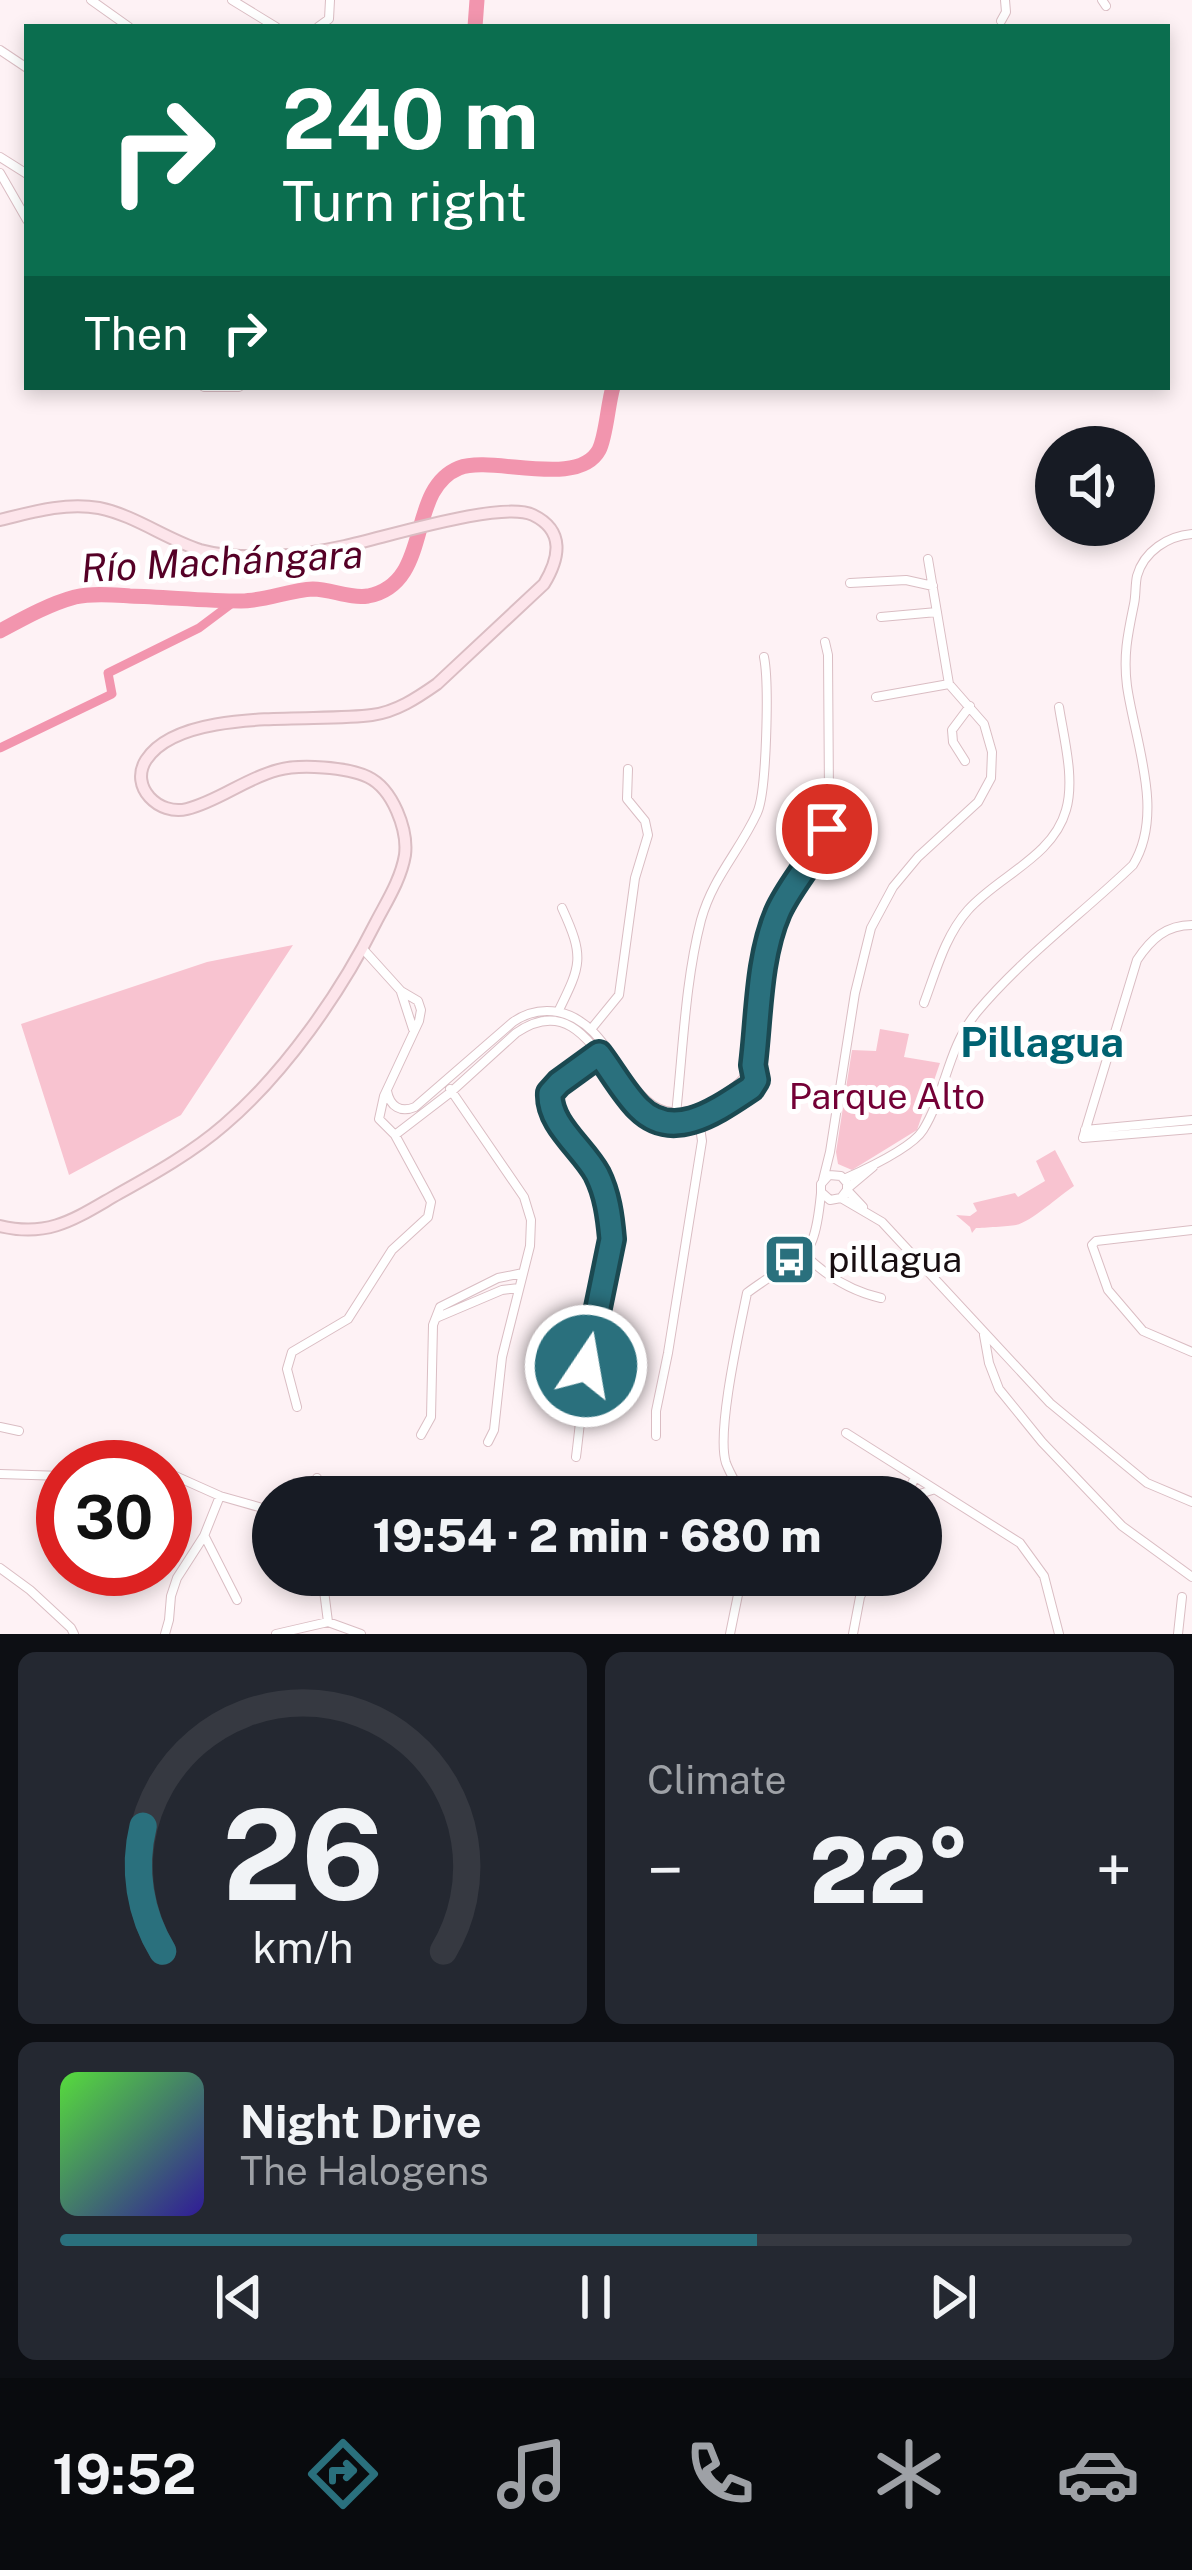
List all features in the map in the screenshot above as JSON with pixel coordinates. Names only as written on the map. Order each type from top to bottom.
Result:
[{"type":"street","points":[[92,0],[125,24]]},
{"type":"street","points":[[232,0],[271,24]]},
{"type":"street","points":[[1001,21],[1005,0]]},
{"type":"street","points":[[0,173],[24,215]]},
{"type":"street","points":[[0,520],[44,509],[103,508],[202,550],[269,556],[342,547],[520,511],[547,525],[557,546],[556,566],[544,584],[417,698],[375,715],[244,721],[198,728],[156,750],[146,761],[142,782],[151,800],[171,810],[186,810],[281,769],[312,767],[368,777],[390,797],[398,814],[406,851],[400,876],[363,949],[322,1011],[280,1066],[222,1127],[136,1184],[57,1228],[0,1226]]},
{"type":"street","points":[[821,1192],[826,1198],[863,1178],[921,1133],[963,1029],[990,997],[1133,865],[1145,846],[1147,791],[1127,684],[1125,640],[1138,574],[1150,553],[1168,540],[1192,534]]},
{"type":"street","points":[[732,1476],[724,1453],[747,1292],[788,1268],[805,1250],[819,1216],[855,993],[871,928],[905,872],[978,802],[991,778],[984,724],[950,684],[928,559]]},
{"type":"street","points":[[850,583],[906,580],[933,586]]},
{"type":"street","points":[[881,616],[937,611]]},
{"type":"street","points":[[394,1136],[519,1018],[535,1012],[558,1012],[592,1028],[639,1108],[650,1116],[679,1124],[699,1120],[751,1088],[756,1080],[753,1065],[770,935],[779,910],[827,829],[824,642]]},
{"type":"street","points":[[676,1114],[702,916],[723,866],[760,808],[769,695],[764,657]]},
{"type":"street","points":[[876,697],[950,684]]},
{"type":"street","points":[[965,761],[953,742],[952,730],[970,706]]},
{"type":"street","points":[[924,1003],[948,937],[969,909],[1039,851],[1060,826],[1069,785],[1059,707]]},
{"type":"street","points":[[592,1028],[619,995],[635,878],[648,836],[645,821],[627,799],[628,769]]},
{"type":"street","points":[[558,1012],[579,959],[562,908]]},
{"type":"street","points":[[1084,1134],[1137,960],[1162,932],[1192,925]]},
{"type":"street","points":[[297,1407],[286,1369],[292,1352],[348,1319],[392,1250],[428,1217],[431,1202],[394,1136],[379,1119],[421,1010],[418,1001],[401,991],[363,949]]},
{"type":"street","points":[[387,1089],[394,1106],[416,1107],[535,1023],[557,1022],[585,1036],[662,1112],[676,1114],[715,1100],[742,1081],[753,1065]]},
{"type":"street","points":[[576,1457],[586,1366],[612,1239],[595,1170],[552,1112],[549,1100],[559,1083],[603,1052]]},
{"type":"street","points":[[448,1087],[529,1206],[532,1232],[502,1357],[494,1430],[488,1442]]},
{"type":"street","points":[[656,1436],[656,1412],[702,1141],[699,1120]]},
{"type":"street","points":[[1084,1134],[1192,1120]]},
{"type":"street","points":[[1084,1134],[1192,1129]]},
{"type":"street","points":[[830,1152],[843,1189]]},
{"type":"street","points":[[823,1180],[833,1174],[1050,1403],[1147,1483],[1192,1502]]},
{"type":"street","points":[[819,1216],[843,1189]]},
{"type":"street","points":[[1192,1230],[1092,1245],[1108,1289],[1143,1331],[1192,1352]]},
{"type":"street","points":[[805,1250],[860,1293],[880,1298]]},
{"type":"street","points":[[422,1435],[431,1417],[434,1318],[440,1306],[498,1278],[523,1274]]},
{"type":"street","points":[[434,1318],[502,1290],[519,1288]]},
{"type":"street","points":[[984,1335],[999,1390],[1042,1442],[1122,1526],[1192,1577]]},
{"type":"street","points":[[0,1427],[19,1431]]},
{"type":"street","points":[[846,1433],[913,1476]]},
{"type":"street","points":[[0,1474],[36,1475]]},
{"type":"street","points":[[192,1483],[252,1505]]},
{"type":"street","points":[[942,1494],[1020,1543],[1044,1576],[1059,1634]]},
{"type":"street","points":[[165,1634],[177,1578],[204,1536],[220,1496]]},
{"type":"street","points":[[204,1536],[237,1600]]},
{"type":"street","points":[[0,1568],[30,1590],[69,1634]]},
{"type":"street","points":[[325,1596],[328,1622]]},
{"type":"street","points":[[730,1634],[738,1596]]},
{"type":"street","points":[[853,1634],[860,1596]]},
{"type":"street","points":[[1178,1634],[1182,1597]]},
{"type":"street","points":[[275,1634],[328,1622],[361,1634]]},
{"type":"green space","points":[[293,945],[181,1115],[69,1175],[21,1024],[207,962]]},
{"type":"green space","name":"Parque Alto","points":[[880,1029],[909,1034],[904,1057],[940,1063],[917,1130],[852,1170],[838,1164],[836,1152],[852,1050],[876,1051]]},
{"type":"green space","points":[[1055,1150],[1074,1186],[1029,1219],[1016,1225],[976,1228],[972,1233],[956,1215],[970,1216],[977,1211],[973,1203],[1015,1193],[1018,1197],[1045,1181],[1036,1161]]},
{"type":"waterway","name":"Río Machángara","points":[[475,24],[477,0]]},
{"type":"waterway","name":"Río Machángara","points":[[0,631],[56,603],[89,595],[241,601],[313,589],[368,596],[389,588],[412,556],[431,495],[442,479],[474,465],[554,469],[588,461],[599,450],[612,390]]},
{"type":"waterway","points":[[0,748],[112,694],[108,673],[199,628],[235,601]]},
{"type":"place","name":"pillagua","points":[[789,1259]]},
{"type":"district","name":"Pillagua","points":[[1042,1041]]},
{"type":"route","points":[[586,1366],[612,1239],[610,1219],[595,1170],[552,1112],[550,1093],[599,1054],[639,1108],[665,1122],[699,1120],[751,1088],[756,1080],[753,1065],[770,935],[779,910],[827,829]]}]
